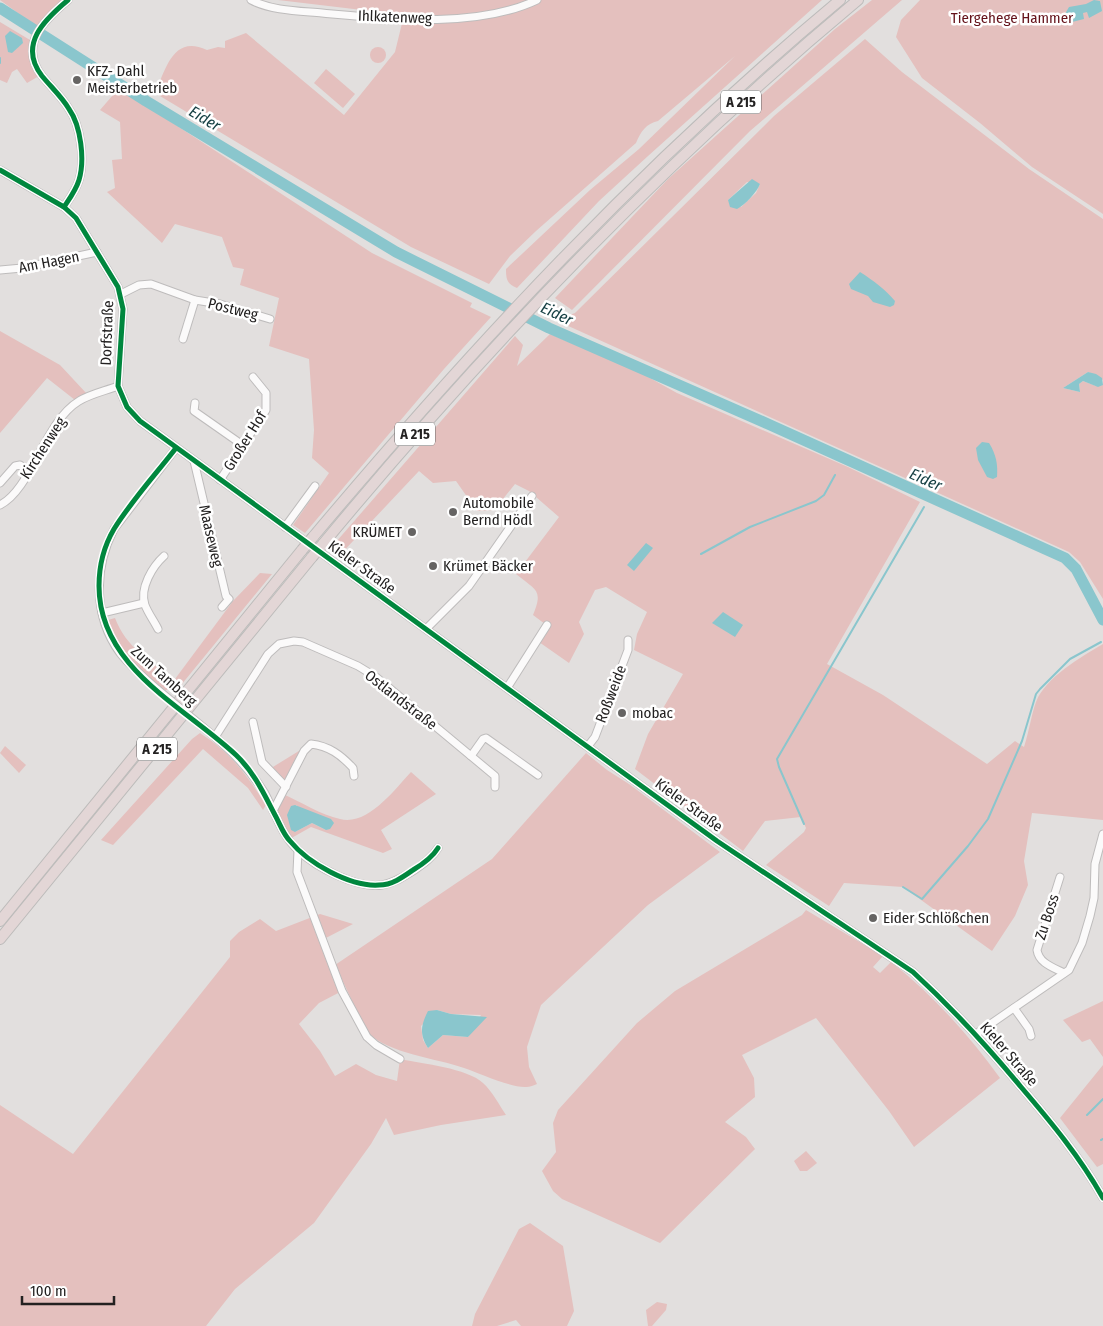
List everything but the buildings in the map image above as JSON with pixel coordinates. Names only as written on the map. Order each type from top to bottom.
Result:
[{"type":"highway","name":"A 215","points":[[0,921],[312,537],[415,416],[500,322],[671,149],[748,79],[840,0]]},
{"type":"highway","name":"A 215","points":[[0,939],[312,557],[430,417],[511,328],[627,208],[685,153],[758,85],[858,0]]},
{"type":"street","points":[[64,207],[80,179],[82,163],[77,127],[70,109],[41,75],[31,51],[34,39],[46,21],[68,0]]},
{"type":"street","name":"Ihlkatenweg","points":[[251,0],[282,9],[362,17],[430,19],[502,13],[537,0]]},
{"type":"street","name":"Dorfstraße","points":[[0,170],[64,207],[76,218],[121,294],[123,309],[118,386],[127,407],[140,421],[218,478]]},
{"type":"street","name":"Am Hagen","points":[[0,270],[22,268],[97,252]]},
{"type":"street","name":"Postweg","points":[[121,294],[140,285],[151,284],[195,300],[220,304],[270,319]]},
{"type":"street","name":"Postweg","points":[[183,339],[195,300]]},
{"type":"street","name":"Großer Hof","points":[[218,478],[244,446],[260,422],[267,403],[266,393],[253,377]]},
{"type":"street","name":"Kirchenweg","points":[[0,505],[14,494],[62,415],[78,402],[118,386]]},
{"type":"street","points":[[195,403],[194,411],[244,446]]},
{"type":"street","name":"Zum Tamberg","points":[[176,448],[125,513],[107,543],[99,576],[99,596],[108,632],[119,651],[132,668],[238,756],[252,772],[288,840],[298,851],[314,863],[338,875],[367,885],[380,886],[403,877],[428,861],[438,848]]},
{"type":"street","name":"Maaseweg","points":[[194,461],[209,530],[226,596],[229,599],[222,607]]},
{"type":"street","points":[[0,483],[15,466],[20,465],[28,472]]},
{"type":"street","name":"Kieler Straße","points":[[218,478],[717,841],[900,962],[942,998],[976,1034],[1054,1126],[1089,1172],[1103,1198]]},
{"type":"street","points":[[285,527],[315,486]]},
{"type":"street","points":[[426,629],[470,586],[532,496]]},
{"type":"street","points":[[158,629],[144,603],[149,577],[154,565],[164,556]]},
{"type":"street","points":[[102,613],[144,603]]},
{"type":"street","points":[[507,688],[547,625]]},
{"type":"street","name":"Roßweide","points":[[588,746],[595,737],[628,650],[628,640]]},
{"type":"street","name":"Ostlandstraße","points":[[215,737],[268,654],[279,644],[294,641],[322,649],[376,676],[495,776],[495,787]]},
{"type":"street","points":[[253,722],[262,762],[286,788]]},
{"type":"street","points":[[471,756],[483,739],[486,738],[538,775]]},
{"type":"street","points":[[273,811],[304,751],[311,744],[327,748],[345,759],[354,768],[354,776]]},
{"type":"street","points":[[976,1034],[1069,970],[1082,943],[1090,916],[1094,898],[1095,864],[1103,834]]},
{"type":"street","points":[[298,851],[297,872],[342,991],[367,1037],[376,1045],[400,1059]]},
{"type":"street","name":"Zu Boss","points":[[1060,877],[1037,950],[1038,957],[1042,962],[1064,973]]},
{"type":"street","points":[[1014,1008],[1029,1028],[1031,1036]]},
{"type":"green space","points":[[0,0],[62,0],[37,27]]},
{"type":"green space","points":[[278,0],[822,0],[599,201],[517,288],[508,281],[506,269],[590,190],[639,149],[735,56],[658,121],[644,129],[636,143],[510,256],[489,284],[411,247],[155,93],[172,56],[179,50],[195,46],[207,50],[218,47],[225,48],[225,41],[246,33],[344,115],[395,52],[404,15]]},
{"type":"green space","points":[[872,0],[902,0],[750,131],[572,310],[555,298],[668,179],[835,29]]},
{"type":"green space","name":"Tiergehege Hammer","points":[[920,0],[1103,0],[1103,214],[1032,167],[922,78],[896,37],[901,20]]},
{"type":"green space","points":[[0,22],[30,40],[29,51],[39,76],[27,83],[17,69],[12,72],[7,83],[0,80]]},
{"type":"green space","points":[[865,39],[902,72],[1029,169],[1103,219],[1103,380],[1088,372],[1063,388],[1080,392],[1079,384],[1083,381],[1096,386],[1103,385],[1103,599],[1080,562],[1069,552],[555,320],[575,313],[774,116]],"holes":[[[747,182],[760,184],[756,193],[741,207],[728,200]]]},
{"type":"green space","points":[[378,47],[384,49],[386,55],[384,61],[378,63],[372,61],[370,55],[372,49]]},
{"type":"green space","points":[[326,69],[355,94],[343,108],[314,83]]},
{"type":"green space","points":[[119,88],[372,253],[472,303],[470,307],[491,317],[444,369],[305,533],[293,525],[329,473],[312,458],[314,430],[309,359],[269,346],[279,298],[240,285],[244,269],[233,267],[222,237],[175,224],[162,243],[107,192],[115,188],[112,160],[122,159],[120,122],[100,110]]},
{"type":"green space","points":[[0,331],[60,365],[87,394],[75,400],[47,378],[0,433]]},
{"type":"green space","points":[[550,334],[641,373],[677,393],[848,467],[920,502],[827,664],[883,695],[987,764],[1015,741],[1024,747],[1034,707],[1041,693],[1056,676],[1103,644],[1103,820],[1032,813],[1024,861],[1028,885],[1015,916],[992,951],[903,887],[844,883],[829,906],[766,865],[804,832],[806,828],[801,817],[765,821],[743,851],[635,769],[648,734],[683,674],[634,650],[637,634],[647,612],[606,587],[595,590],[579,622],[584,634],[569,663],[539,642],[545,624],[533,615],[538,600],[536,591],[516,574],[559,517],[529,491],[515,484],[494,510],[477,511],[456,481],[433,483],[419,471],[338,557],[329,550],[515,336],[523,345],[517,366]]},
{"type":"green space","points":[[260,573],[272,574],[177,690],[165,690],[138,668],[118,641],[108,620],[115,618],[132,646],[175,679],[233,601]]},
{"type":"green space","points":[[200,733],[221,748],[245,774],[266,805],[263,810],[248,788],[203,749],[113,845],[101,840],[192,739]]},
{"type":"green space","points":[[5,746],[26,765],[19,773],[0,753]]},
{"type":"green space","points":[[307,746],[286,787],[268,770]]},
{"type":"green space","points":[[586,753],[720,852],[648,905],[541,1005],[527,1047],[529,1067],[537,1084],[527,1087],[495,1080],[453,1064],[413,1055],[388,1046],[376,1039],[367,1032],[335,965],[492,859]],"holes":[[[437,1010],[451,1014],[481,1015],[468,1037],[443,1035],[428,1048],[423,1040],[421,1026]]]},
{"type":"green space","points":[[411,772],[436,794],[381,830],[392,849],[383,853],[311,827],[288,840],[273,811],[283,794],[326,815],[350,820],[361,817],[380,805]],"holes":[[[296,805],[326,830],[312,823],[295,832]]]},
{"type":"green space","points":[[806,910],[883,956],[873,967],[880,973],[891,962],[950,1016],[1000,1078],[914,1147],[889,1111],[816,1018],[742,1055],[754,1078],[755,1097],[725,1122],[746,1137],[755,1149],[660,1243],[562,1199],[553,1191],[542,1171],[556,1152],[553,1123],[558,1110],[637,1023],[675,991],[802,915]]},
{"type":"green space","points":[[320,914],[353,924],[322,940],[342,991],[319,1003],[299,1024],[320,1051],[335,1076],[356,1064],[376,1075],[397,1081],[400,1059],[444,1067],[467,1074],[483,1083],[493,1094],[506,1115],[441,1125],[394,1135],[386,1118],[371,1144],[314,1223],[235,1289],[206,1326],[0,1326],[0,1105],[73,1154],[230,957],[230,941],[239,932],[260,919],[276,931]]},
{"type":"green space","points":[[1103,1001],[1103,1057],[1090,1039],[1082,1042],[1063,1020]]},
{"type":"green space","points":[[1103,1065],[1103,1164],[1097,1167],[1060,1118]]},
{"type":"green space","points":[[806,1151],[817,1163],[807,1171],[800,1171],[794,1161]]},
{"type":"green space","points":[[530,1223],[563,1246],[574,1311],[567,1326],[521,1326],[516,1320],[497,1326],[472,1326],[475,1314],[519,1229]]},
{"type":"green space","points":[[657,1302],[667,1304],[666,1310],[652,1326],[648,1326],[646,1310]]},
{"type":"water","points":[[1094,0],[1100,1],[1102,11],[1089,18],[1087,12],[1083,13],[1084,19],[1068,23],[1062,19],[1069,7],[1086,4]]},
{"type":"water","points":[[10,31],[22,38],[23,43],[12,53],[8,52],[5,36]]},
{"type":"water","points":[[752,179],[760,184],[754,194],[744,205],[737,209],[730,207],[728,200]]},
{"type":"water","points":[[860,272],[887,293],[895,301],[894,305],[890,307],[873,302],[868,296],[851,289],[849,284]]},
{"type":"water","points":[[1088,372],[1102,378],[1103,385],[1098,387],[1083,381],[1079,384],[1080,392],[1063,388]]},
{"type":"water","points":[[982,442],[989,443],[995,455],[997,477],[993,479],[987,477],[978,460],[976,448]]},
{"type":"water","points":[[646,543],[653,548],[634,571],[627,565]]},
{"type":"water","points":[[723,612],[743,625],[735,637],[712,623]]},
{"type":"water","points":[[295,805],[331,819],[334,823],[330,829],[326,830],[312,823],[295,832],[291,830],[287,815],[291,806]]},
{"type":"water","points":[[437,1010],[451,1014],[487,1017],[468,1037],[443,1035],[428,1048],[422,1034],[423,1025],[428,1011]]},
{"type":"waterway","name":"Eider","points":[[0,8],[146,101],[396,252],[549,328],[1065,558],[1076,569],[1103,620]]},
{"type":"waterway","points":[[0,58],[0,63]]},
{"type":"waterway","points":[[701,554],[750,527],[816,501],[824,495],[835,475]]},
{"type":"waterway","points":[[804,824],[777,759],[924,507]]},
{"type":"waterway","points":[[903,887],[922,899],[968,846],[988,819],[1022,741],[1036,694],[1070,659],[1101,642]]},
{"type":"waterway","points":[[1087,1115],[1103,1099]]},
{"type":"cycle path","points":[[64,207],[73,194],[79,180],[82,163],[81,143],[76,124],[69,109],[35,65],[33,44],[37,34],[50,16],[68,0]]},
{"type":"cycle path","points":[[0,170],[64,207],[76,218],[118,287],[123,309],[118,386],[127,407],[140,421],[717,841],[913,972],[969,1028],[1032,1100],[1075,1154],[1103,1198]]},
{"type":"cycle path","points":[[176,448],[121,518],[110,536],[105,549],[101,564],[99,586],[103,615],[113,640],[129,663],[148,683],[236,755],[258,784],[283,832],[298,849],[318,865],[355,882],[368,885],[384,885],[397,880],[420,865],[430,858],[438,848]]},
{"type":"place","name":"KFZ- Dahl Meisterbetrieb","points":[[77,80]]},
{"type":"place","name":"Automobile Bernd Hödl","points":[[453,512]]},
{"type":"place","name":"KRÜMET","points":[[412,532]]},
{"type":"place","name":"Krümet Bäcker","points":[[433,566]]},
{"type":"place","name":"mobac","points":[[622,713]]},
{"type":"place","name":"Eider Schlößchen","points":[[873,918]]}]
